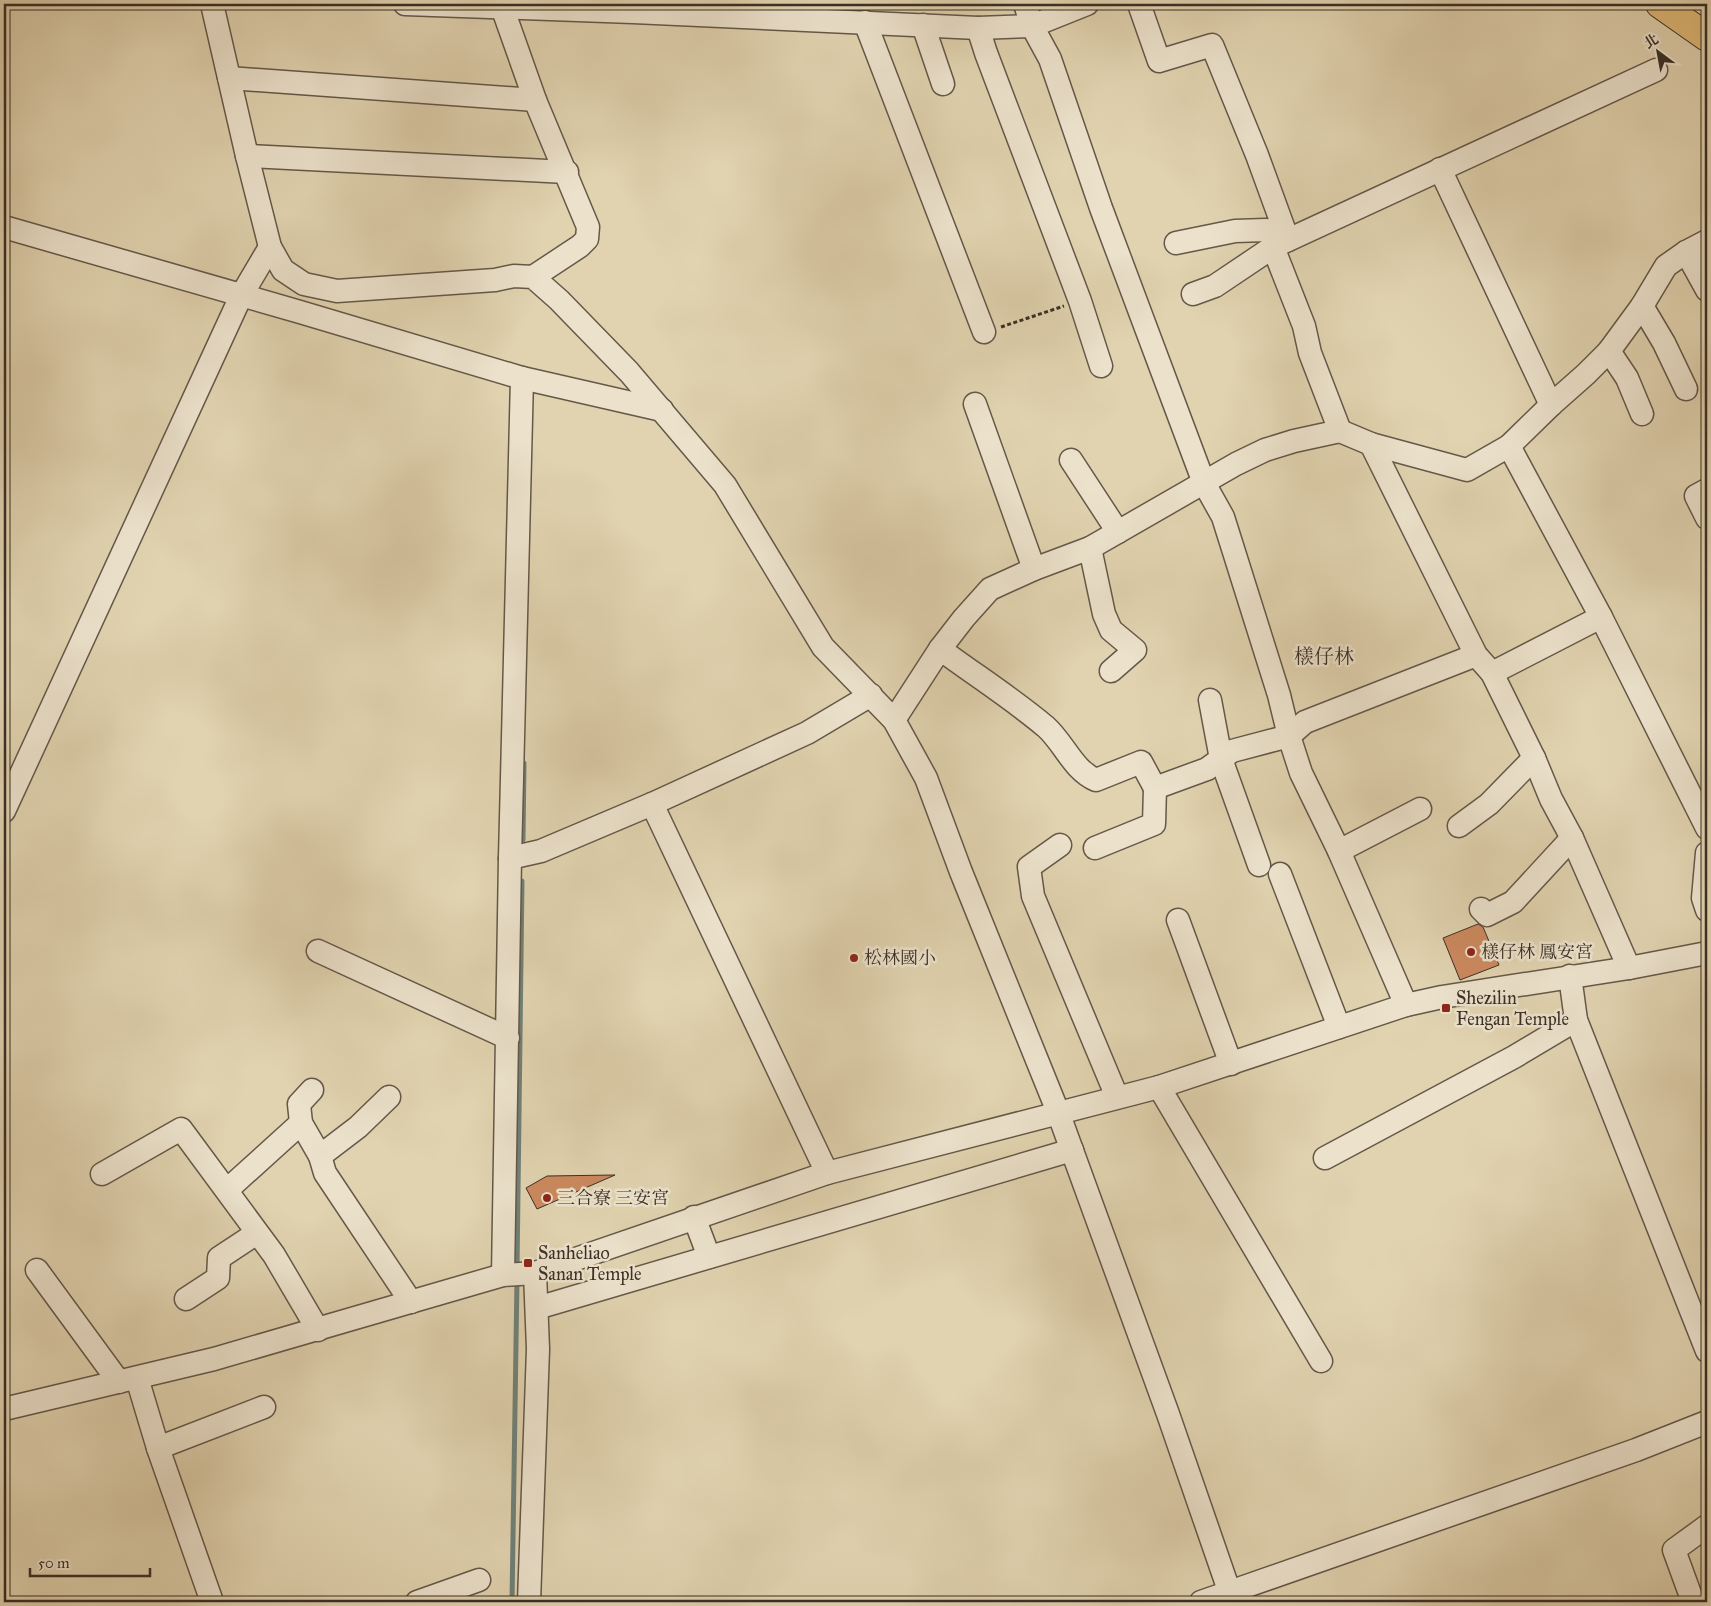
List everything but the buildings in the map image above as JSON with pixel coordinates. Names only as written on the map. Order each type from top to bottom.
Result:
[{"type":"highway","points":[[1660,4],[1707,38]]},
{"type":"street","points":[[212,4],[270,248],[283,270],[304,284],[337,291],[495,280],[514,276],[533,278],[559,300],[629,372],[729,490],[823,646],[894,720],[926,778],[961,872],[1058,1112],[1168,1414],[1231,1597]]},
{"type":"street","points":[[405,4],[831,12],[864,22],[978,28],[1032,26],[1087,4]]},
{"type":"street","points":[[1025,4],[1032,26],[1050,59],[1101,208],[1204,483],[1223,517],[1279,694],[1289,736],[1301,772],[1406,1005]]},
{"type":"street","points":[[1139,4],[1159,60],[1212,45],[1257,155],[1310,353],[1340,431]]},
{"type":"street","points":[[502,6],[535,100],[567,172],[588,227],[587,239],[580,246],[533,278]]},
{"type":"street","points":[[864,22],[984,332]]},
{"type":"street","points":[[923,25],[943,84]]},
{"type":"street","points":[[978,28],[1080,301],[1101,366]]},
{"type":"street","points":[[1193,294],[1215,286],[1281,244],[1656,70]]},
{"type":"street","points":[[229,78],[535,100]]},
{"type":"street","points":[[247,156],[567,172]]},
{"type":"street","points":[[1440,169],[1551,405]]},
{"type":"street","points":[[4,227],[246,287],[522,378],[662,410]]},
{"type":"street","points":[[1176,243],[1242,230],[1266,230],[1281,244]]},
{"type":"street","points":[[894,720],[940,649],[990,589],[1034,569],[1090,548],[1236,464],[1265,450],[1294,441],[1340,431],[1371,444],[1467,470],[1509,446],[1609,352],[1642,306],[1666,266],[1686,252],[1707,242]]},
{"type":"street","points":[[4,811],[246,287],[270,248]]},
{"type":"street","points":[[1686,252],[1707,290]]},
{"type":"street","points":[[1642,306],[1664,343],[1686,389]]},
{"type":"street","points":[[1609,352],[1627,378],[1642,414]]},
{"type":"street","points":[[503,1275],[510,858],[522,378]]},
{"type":"street","points":[[976,404],[1034,569]]},
{"type":"street","points":[[1371,444],[1476,655],[1492,674],[1534,758],[1551,799],[1572,838],[1629,968]]},
{"type":"street","points":[[1509,446],[1601,618],[1707,828]]},
{"type":"street","points":[[1071,460],[1118,532]]},
{"type":"street","points":[[1707,490],[1696,496],[1707,518]]},
{"type":"street","points":[[1090,548],[1104,614],[1111,630],[1135,650],[1111,671]]},
{"type":"street","points":[[1492,674],[1601,618]]},
{"type":"street","points":[[940,649],[1047,728],[1086,775],[1096,780],[1141,762],[1155,788],[1154,824],[1095,848]]},
{"type":"street","points":[[1155,788],[1207,769],[1232,751],[1289,736],[1305,722],[1476,655]]},
{"type":"street","points":[[510,858],[541,852],[652,804],[807,733],[871,695]]},
{"type":"street","points":[[1210,700],[1221,759],[1259,865]]},
{"type":"street","points":[[1459,826],[1489,804],[1534,758]]},
{"type":"street","points":[[652,804],[827,1172]]},
{"type":"street","points":[[1338,851],[1420,810]]},
{"type":"street","points":[[1481,909],[1488,915],[1513,902],[1572,838]]},
{"type":"street","points":[[1060,845],[1029,867],[1034,896],[1117,1098]]},
{"type":"street","points":[[1707,854],[1703,898],[1707,910]]},
{"type":"street","points":[[1280,874],[1339,1027]]},
{"type":"street","points":[[1178,920],[1232,1064]]},
{"type":"street","points":[[318,951],[508,1038]]},
{"type":"street","points":[[4,1409],[214,1359],[503,1275],[535,1273],[827,1172],[1158,1088],[1406,1005],[1442,997],[1629,968],[1707,952]]},
{"type":"street","points":[[1570,976],[1576,1020],[1707,1351]]},
{"type":"street","points":[[1325,1158],[1514,1057],[1576,1020]]},
{"type":"street","points":[[1158,1088],[1320,1362]]},
{"type":"street","points":[[312,1090],[299,1104],[301,1123],[320,1156],[325,1173],[411,1302]]},
{"type":"street","points":[[320,1156],[358,1128],[389,1097]]},
{"type":"street","points":[[227,1190],[301,1123]]},
{"type":"street","points":[[102,1174],[181,1129],[274,1255],[318,1330]]},
{"type":"street","points":[[537,1308],[1072,1150]]},
{"type":"street","points":[[694,1217],[709,1257]]},
{"type":"street","points":[[186,1300],[218,1278],[219,1258],[257,1233]]},
{"type":"street","points":[[37,1270],[128,1380],[158,1448],[212,1602]]},
{"type":"street","points":[[529,1602],[537,1368],[535,1273]]},
{"type":"street","points":[[158,1448],[264,1407]]},
{"type":"street","points":[[1201,1602],[1231,1597],[1636,1450],[1707,1422]]},
{"type":"street","points":[[1693,1602],[1674,1550],[1707,1526]]},
{"type":"street","points":[[417,1602],[479,1580]]},
{"type":"path","points":[[984,332],[1080,301]]},
{"type":"waterway","points":[[523,840],[524,763]]},
{"type":"waterway","points":[[517,1269],[522,881]]},
{"type":"waterway","points":[[512,1602],[517,1280]]},
{"type":"place","name":"檨仔林 鳳安宮","points":[[1471,952]]},
{"type":"place","name":"松林國小","points":[[854,958]]},
{"type":"place","name":"Shezilin Fengan Temple","points":[[1446,1008]]},
{"type":"place","name":"三合寮 三安宮","points":[[547,1198]]},
{"type":"place","name":"Sanheliao Sanan Temple","points":[[528,1263]]},
{"type":"district","name":"檨仔林","points":[[1324,656]]}]
